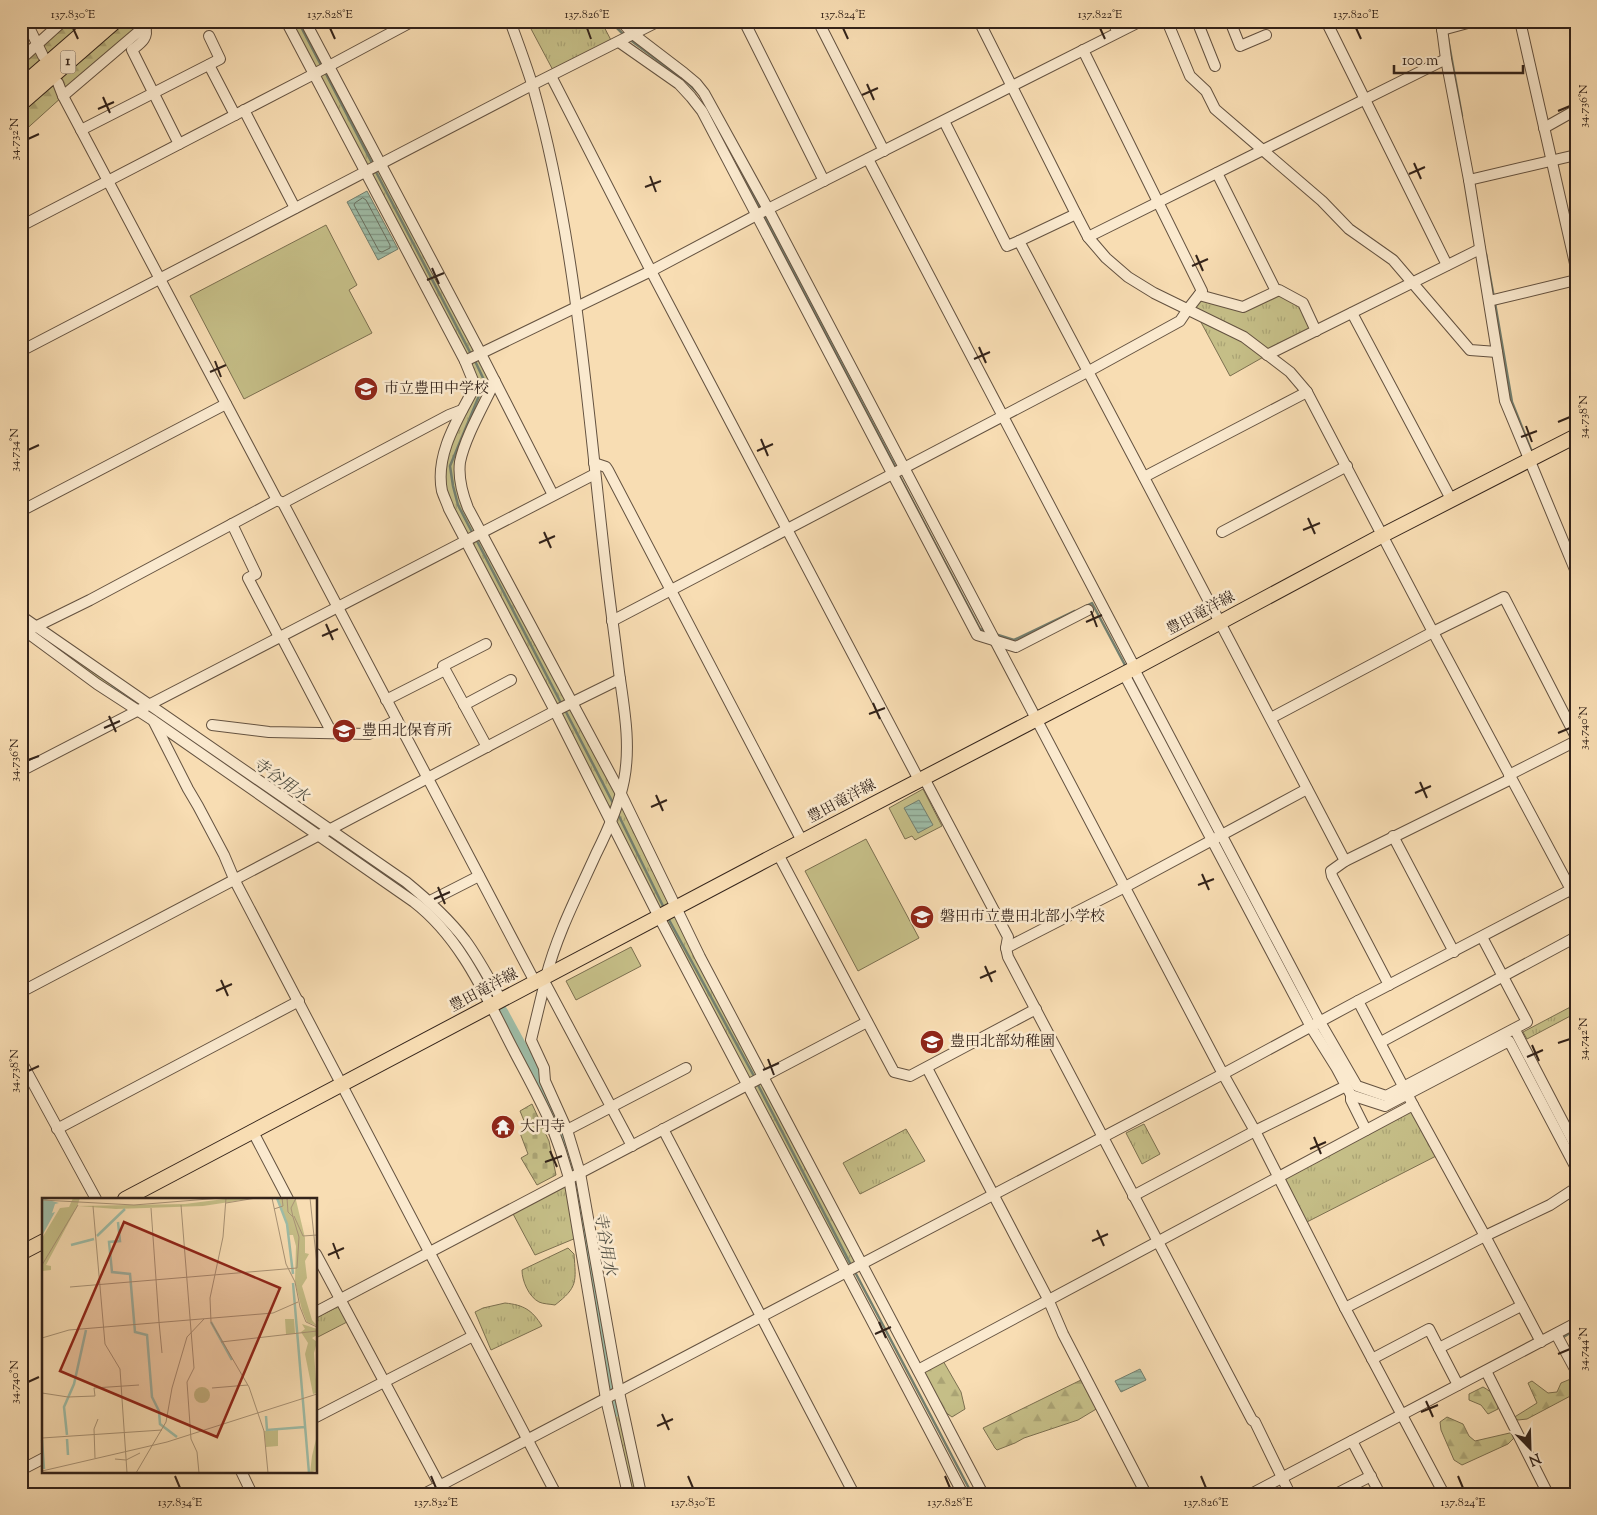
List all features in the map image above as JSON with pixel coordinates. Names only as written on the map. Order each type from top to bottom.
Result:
[{"type":"highway","name":"1","points":[[21,88],[97,21]]},
{"type":"highway","name":"1","points":[[21,103],[115,21]]},
{"type":"main road","name":"豊田竜洋線","points":[[126,1198],[1384,535],[1576,436]]},
{"type":"main road","points":[[21,1253],[42,1242]]},
{"type":"street","points":[[26,21],[43,56]]},
{"type":"street","points":[[21,58],[63,21]]},
{"type":"street","points":[[286,21],[465,361],[474,383],[472,392],[447,443],[442,463],[442,492],[449,509],[555,711],[611,823],[668,912],[700,957],[983,1494]]},
{"type":"street","points":[[306,21],[553,495]]},
{"type":"street","points":[[21,226],[413,21]]},
{"type":"street","points":[[510,21],[532,84],[554,177],[569,256],[612,620],[627,729],[627,756],[620,794],[611,823],[561,930],[542,980],[531,1040],[544,1068],[545,1081],[567,1130],[628,1494]]},
{"type":"street","points":[[621,21],[633,34],[696,83],[704,93],[768,209],[1223,1074],[1255,1131],[1345,1308],[1444,1494]]},
{"type":"street","points":[[21,352],[532,84],[659,21]]},
{"type":"street","points":[[744,21],[824,182]]},
{"type":"street","points":[[818,21],[884,151]]},
{"type":"street","points":[[424,1494],[1102,1138],[1358,1001],[1574,892],[1510,777],[1307,392],[1290,372],[1244,337],[1154,293],[1128,277],[1106,258],[1088,236],[1076,214],[979,21]]},
{"type":"street","points":[[1112,21],[1118,32]]},
{"type":"street","points":[[465,361],[651,271],[768,209],[1141,21]]},
{"type":"street","points":[[1167,21],[1190,76],[1206,91],[1215,109],[1322,201],[1350,229],[1393,260],[1470,350],[1497,352]]},
{"type":"street","points":[[1197,21],[1215,66]]},
{"type":"street","points":[[1230,21],[1240,46],[1266,35]]},
{"type":"street","points":[[1326,21],[1447,265]]},
{"type":"street","points":[[1475,21],[1442,25],[1446,59],[1469,180],[1497,352],[1506,401],[1576,572]]},
{"type":"street","points":[[1520,21],[1576,268]]},
{"type":"street","points":[[148,24],[144,40],[132,50],[179,144]]},
{"type":"street","points":[[63,96],[148,24]]},
{"type":"street","points":[[82,130],[220,60],[209,36]]},
{"type":"street","points":[[619,42],[679,84],[702,111],[977,635],[1016,648],[1088,610]]},
{"type":"street","points":[[612,620],[1089,371],[1180,321],[1202,291],[1083,50]]},
{"type":"street","points":[[1088,236],[1446,59]]},
{"type":"street","points":[[209,65],[234,116]]},
{"type":"street","points":[[551,76],[786,528],[1008,937],[1006,948],[1008,957],[1102,1138],[1252,1420],[1255,1422],[1290,1494]]},
{"type":"street","points":[[58,83],[63,96],[226,404],[337,606],[479,876],[542,980],[632,1146]]},
{"type":"street","points":[[244,110],[295,208]]},
{"type":"street","points":[[1544,128],[1576,110]]},
{"type":"street","points":[[944,121],[1007,246],[1076,214]]},
{"type":"street","points":[[1469,180],[1576,156]]},
{"type":"street","points":[[868,159],[1003,415],[1130,670],[1217,838],[1316,1024],[1349,1090],[1366,1130]]},
{"type":"street","points":[[1217,173],[1276,291]]},
{"type":"street","points":[[1019,241],[1346,861]]},
{"type":"street","points":[[1267,355],[1480,249]]},
{"type":"street","points":[[1489,301],[1576,280]]},
{"type":"street","points":[[1199,295],[1243,307],[1279,290],[1303,303],[1316,331]]},
{"type":"street","points":[[1352,313],[1452,501]]},
{"type":"street","points":[[495,381],[467,442],[460,463],[460,480],[468,508],[620,794],[668,912],[748,1084],[963,1494]]},
{"type":"street","points":[[1144,477],[1307,392]]},
{"type":"street","points":[[21,511],[226,404]]},
{"type":"street","points":[[29,629],[90,600],[232,524],[464,407],[481,410]]},
{"type":"street","points":[[594,463],[606,467],[608,470],[802,841]]},
{"type":"street","points":[[1222,532],[1347,466]]},
{"type":"street","points":[[21,772],[337,606],[595,474]]},
{"type":"street","points":[[232,524],[256,574],[248,578],[332,733]]},
{"type":"street","points":[[1270,718],[1433,632],[1504,597],[1576,737]]},
{"type":"street","points":[[21,616],[29,629],[97,684],[325,833],[406,882],[430,901],[465,940],[480,962],[560,1149],[575,1176],[613,1396],[642,1494]]},
{"type":"street","points":[[29,629],[150,705],[325,833],[425,912],[458,948],[475,976],[496,1003]]},
{"type":"street","points":[[486,644],[443,666],[487,747]]},
{"type":"street","points":[[386,700],[445,670]]},
{"type":"street","points":[[21,992],[555,711],[620,679]]},
{"type":"street","points":[[464,705],[511,680]]},
{"type":"street","points":[[212,725],[269,732],[369,734],[397,720]]},
{"type":"street","points":[[154,721],[224,855],[235,881],[556,1494]]},
{"type":"street","points":[[1389,985],[1331,871],[1393,836],[1510,777],[1576,741]]},
{"type":"street","points":[[1006,948],[1125,887],[1307,789]]},
{"type":"street","points":[[1393,836],[1454,952]]},
{"type":"street","points":[[778,854],[894,1072],[910,1076],[1036,1009]]},
{"type":"street","points":[[430,901],[479,876]]},
{"type":"street","points":[[1133,1196],[1255,1131],[1349,1090],[1385,1106],[1406,1091],[1516,1030],[1527,1022],[1482,937]]},
{"type":"street","points":[[1380,1042],[1576,937]]},
{"type":"street","points":[[57,1129],[299,1001]]},
{"type":"street","points":[[1358,1001],[1540,1342]]},
{"type":"street","points":[[318,1311],[867,1022]]},
{"type":"street","points":[[1316,1024],[1357,1086],[1386,1096],[1406,1091],[1510,1041],[1576,1168]]},
{"type":"street","points":[[1516,1030],[1576,1147]]},
{"type":"street","points":[[21,1061],[95,1198]]},
{"type":"street","points":[[567,1130],[686,1068]]},
{"type":"street","points":[[926,1068],[1048,1299],[1063,1334],[1146,1494]]},
{"type":"street","points":[[918,1370],[1413,1105]]},
{"type":"street","points":[[663,1129],[854,1494]]},
{"type":"street","points":[[252,1130],[287,1198]]},
{"type":"street","points":[[1345,1308],[1550,1205],[1576,1188]]},
{"type":"street","points":[[318,1258],[440,1486]]},
{"type":"street","points":[[1439,1348],[1521,1306]]},
{"type":"street","points":[[1251,1494],[1576,1323]]},
{"type":"street","points":[[1372,1359],[1429,1329],[1458,1386]]},
{"type":"street","points":[[1556,1334],[1576,1371]]},
{"type":"street","points":[[318,1416],[473,1336]]},
{"type":"street","points":[[1486,1371],[1548,1494]]},
{"type":"street","points":[[1352,1441],[1380,1494]]},
{"type":"street","points":[[21,1470],[42,1459]]},
{"type":"street","points":[[241,1472],[252,1494]]},
{"type":"street","points":[[1336,1494],[1371,1476]]},
{"type":"green space","points":[[71,21],[87,21],[21,79],[21,64]]},
{"type":"green space","points":[[127,21],[151,21],[21,134],[21,112]]},
{"type":"green space","points":[[286,21],[304,21],[495,381],[465,449],[460,480],[468,508],[861,1264],[846,1272],[443,492],[445,451],[474,383]]},
{"type":"green space","points":[[542,21],[601,21],[613,44],[555,74],[530,27]]},
{"type":"green space","points":[[326,225],[357,285],[349,290],[372,333],[244,399],[190,296]]},
{"type":"green space","points":[[1276,291],[1303,303],[1316,331],[1230,376],[1196,313],[1188,309],[1199,295],[1247,310]]},
{"type":"green space","points":[[21,616],[420,893],[458,932],[501,1000],[562,1126],[574,1161],[641,1494],[628,1494],[569,1178],[518,1060],[446,934],[407,898],[21,628]]},
{"type":"green space","points":[[923,789],[942,826],[915,840],[912,836],[905,839],[889,808]]},
{"type":"green space","points":[[866,839],[919,938],[858,971],[805,871]]},
{"type":"green space","points":[[631,947],[641,966],[576,1000],[566,981]]},
{"type":"green space","points":[[1576,1004],[1576,1013],[1527,1039],[1523,1032]]},
{"type":"green space","points":[[532,1104],[549,1141],[556,1175],[537,1185],[521,1158],[528,1154],[520,1133],[527,1128],[520,1111]]},
{"type":"green space","points":[[1413,1105],[1440,1154],[1303,1224],[1280,1180]]},
{"type":"green space","points":[[1144,1124],[1160,1154],[1142,1164],[1126,1133]]},
{"type":"green space","points":[[906,1129],[925,1161],[860,1194],[843,1163]]},
{"type":"green space","points":[[567,1183],[576,1238],[535,1255],[512,1212]]},
{"type":"green space","points":[[568,1248],[574,1254],[575,1278],[572,1288],[555,1305],[535,1300],[523,1279],[522,1270]]},
{"type":"green space","points":[[505,1303],[527,1309],[542,1326],[491,1350],[475,1312],[483,1308]]},
{"type":"green space","points":[[339,1306],[347,1322],[318,1337],[318,1317]]},
{"type":"green space","points":[[942,1359],[961,1392],[965,1409],[952,1417],[945,1412],[920,1374]]},
{"type":"green space","points":[[1573,1378],[1576,1381],[1576,1393],[1527,1419],[1518,1420],[1513,1418],[1537,1403],[1528,1383],[1532,1381],[1548,1393],[1557,1392],[1561,1383]]},
{"type":"green space","points":[[1083,1379],[1098,1408],[1078,1420],[1024,1438],[997,1450],[995,1448],[983,1428]]},
{"type":"green space","points":[[1483,1387],[1494,1396],[1498,1405],[1498,1409],[1488,1414],[1481,1405],[1469,1400],[1469,1394]]},
{"type":"green space","points":[[1447,1417],[1463,1424],[1469,1436],[1475,1441],[1514,1432],[1516,1436],[1508,1444],[1462,1465],[1454,1460],[1441,1430],[1440,1422]]},
{"type":"water","points":[[367,191],[398,249],[378,260],[347,202]]},
{"type":"water","points":[[919,800],[933,825],[918,833],[904,808]]},
{"type":"water","points":[[1140,1369],[1146,1380],[1121,1392],[1115,1381]]},
{"type":"waterway","points":[[298,21],[322,67]]},
{"type":"waterway","points":[[610,21],[625,36]]},
{"type":"waterway","points":[[1447,33],[1462,116]]},
{"type":"waterway","points":[[629,39],[687,82],[697,92]]},
{"type":"waterway","points":[[325,72],[373,165]]},
{"type":"waterway","points":[[738,165],[761,209]]},
{"type":"waterway","points":[[375,170],[472,356]]},
{"type":"waterway","points":[[763,214],[896,468]]},
{"type":"waterway","points":[[1486,254],[1494,298]]},
{"type":"waterway","points":[[1495,303],[1512,402],[1532,452]]},
{"type":"waterway","points":[[473,534],[458,505],[450,466],[484,380],[475,361]]},
{"type":"waterway","points":[[898,473],[980,629],[985,631]]},
{"type":"waterway","points":[[476,539],[562,705]]},
{"type":"waterway","points":[[1086,606],[1092,603],[1126,667]]},
{"type":"waterway","points":[[995,634],[1014,640],[1075,611]]},
{"type":"waterway","points":[[1130,675],[1152,716]]},
{"type":"waterway","name":"寺谷用水","points":[[118,689],[220,761]]},
{"type":"waterway","points":[[565,710],[614,805]]},
{"type":"waterway","name":"寺谷用水","points":[[251,783],[408,891],[432,911]]},
{"type":"waterway","points":[[618,814],[664,908]]},
{"type":"waterway","points":[[668,918],[755,1078]]},
{"type":"waterway","name":"寺谷用水","points":[[457,940],[476,967],[492,995]]},
{"type":"waterway","name":"寺谷用水","points":[[501,1013],[548,1101],[571,1156],[618,1409]]},
{"type":"waterway","points":[[757,1083],[852,1267]]},
{"type":"waterway","points":[[855,1272],[972,1494]]},
{"type":"waterway","points":[[1562,1338],[1576,1329]]},
{"type":"place","name":"市立豊田中学校","points":[[366,389]]},
{"type":"place","name":"豊田北保育所","points":[[344,731]]},
{"type":"place","name":"磐田市立豊田北部小学校","points":[[922,917]]},
{"type":"place","name":"豊田北部幼稚園","points":[[932,1042]]},
{"type":"place","name":"大円寺","points":[[503,1127]]}]
